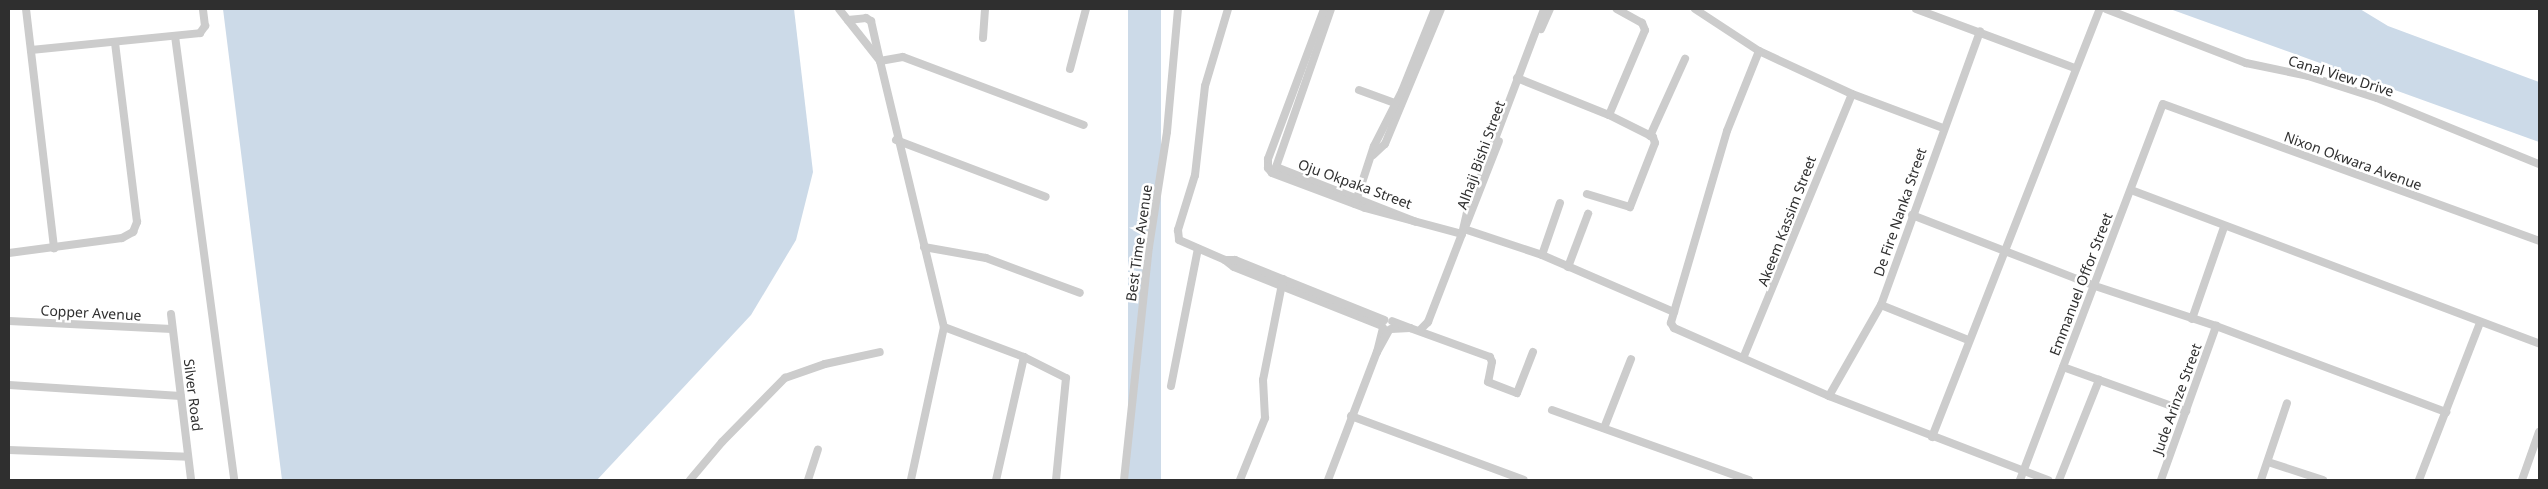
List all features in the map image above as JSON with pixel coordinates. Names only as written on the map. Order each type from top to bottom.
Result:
[{"type":"street","points":[[26,9],[54,248]]},
{"type":"street","points":[[31,50],[200,33],[205,26],[203,9]]},
{"type":"street","points":[[839,9],[880,61]]},
{"type":"street","points":[[983,38],[985,9]]},
{"type":"street","points":[[1070,69],[1086,9]]},
{"type":"street","name":"Best Time Avenue","points":[[1124,480],[1149,247],[1168,132],[1178,9]]},
{"type":"street","points":[[1228,9],[1206,86],[1195,175],[1177,235],[1184,244],[1225,260],[1234,267],[1282,282],[1387,326],[1420,330],[1490,358],[1492,362],[1488,382],[1517,394],[1534,352]]},
{"type":"street","points":[[1311,53],[1324,9]]},
{"type":"street","points":[[1311,53],[1331,9]]},
{"type":"street","points":[[1356,201],[1373,155],[1435,9]]},
{"type":"street","points":[[1373,155],[1385,144],[1441,9]]},
{"type":"street","name":"Alhaji Bishi Street","points":[[1520,79],[1544,9]]},
{"type":"street","name":"Alhaji Bishi Street","points":[[1420,330],[1428,322],[1463,232],[1467,212],[1550,9]]},
{"type":"street","points":[[1609,115],[1645,30],[1642,23],[1617,9]]},
{"type":"street","points":[[1695,9],[1759,51],[1852,94],[1943,128]]},
{"type":"street","points":[[1916,9],[1980,31],[2075,68]]},
{"type":"street","points":[[1932,437],[1968,340],[2100,9]]},
{"type":"street","name":"Canal View Drive","points":[[2106,9],[2246,63],[2308,76],[2377,98],[2539,164]]},
{"type":"street","points":[[848,20],[866,18],[871,21],[896,140],[944,327],[911,480]]},
{"type":"street","name":"De Fire Nanka Street","points":[[1829,396],[1880,305],[1943,128],[1980,31]]},
{"type":"street","points":[[176,36],[234,480]]},
{"type":"street","points":[[9,253],[122,238],[133,232],[137,222],[115,43]]},
{"type":"street","points":[[1759,51],[1727,131],[1671,323],[1674,328],[1744,356],[1829,396],[2048,480]]},
{"type":"street","name":"Oju Okpaka Street","points":[[1311,53],[1285,126],[1268,159],[1272,167],[1272,173],[1303,181],[1416,222],[1463,232],[1542,255],[1674,312]]},
{"type":"street","points":[[880,61],[903,57],[1084,125]]},
{"type":"street","points":[[1650,136],[1685,59]]},
{"type":"street","points":[[1520,79],[1609,115],[1650,136],[1655,143],[1630,207],[1587,194]]},
{"type":"street","points":[[1359,90],[1395,103]]},
{"type":"street","name":"Akeem Kassim Street","points":[[1744,356],[1852,94]]},
{"type":"street","name":"Nixon Okwara Avenue","points":[[2162,107],[2166,103],[2539,241]]},
{"type":"street","name":"Emmanuel Offor Street","points":[[2020,480],[2096,286],[2162,107]]},
{"type":"street","points":[[896,140],[1046,197]]},
{"type":"street","points":[[2130,190],[2480,323],[2539,343]]},
{"type":"street","points":[[1542,255],[1560,203]]},
{"type":"street","points":[[1568,267],[1588,214]]},
{"type":"street","points":[[1912,215],[2003,252],[2096,286],[2216,326],[2446,412]]},
{"type":"street","points":[[2192,319],[2224,227]]},
{"type":"street","points":[[924,247],[986,258],[1080,293]]},
{"type":"street","points":[[1171,386],[1198,250]]},
{"type":"street","points":[[1240,480],[1264,418],[1263,380],[1282,282]]},
{"type":"street","points":[[1880,305],[1968,340]]},
{"type":"street","name":"Silver Road","points":[[171,314],[191,480]]},
{"type":"street","name":"Copper Avenue","points":[[9,321],[172,329]]},
{"type":"street","points":[[2419,480],[2480,323]]},
{"type":"street","points":[[1328,480],[1387,326]]},
{"type":"street","name":"Jude Arinze Street","points":[[2161,480],[2216,326]]},
{"type":"street","points":[[944,327],[1024,357],[1066,378],[1056,480]]},
{"type":"street","points":[[690,480],[785,378],[825,364],[880,352]]},
{"type":"street","points":[[996,480],[1024,357]]},
{"type":"street","points":[[1604,428],[1631,359]]},
{"type":"street","points":[[2063,367],[2186,411]]},
{"type":"street","points":[[2059,480],[2099,380]]},
{"type":"street","points":[[9,385],[181,396]]},
{"type":"street","points":[[2261,480],[2287,403]]},
{"type":"street","points":[[1552,410],[1749,480]]},
{"type":"street","points":[[1235,480],[1264,411]]},
{"type":"street","points":[[1351,416],[1524,480]]},
{"type":"street","points":[[2522,480],[2537,446],[2539,432]]},
{"type":"street","points":[[9,450],[188,457]]},
{"type":"street","points":[[808,480],[818,450]]},
{"type":"street","points":[[2268,462],[2323,480]]},
{"type":"water","points":[[223,9],[794,9],[813,172],[796,240],[751,315],[597,480],[282,480]]},
{"type":"water","points":[[1128,9],[1161,9],[1161,480],[1128,480]]},
{"type":"water","points":[[2170,9],[2360,9],[2388,26],[2539,82],[2539,142]]}]
